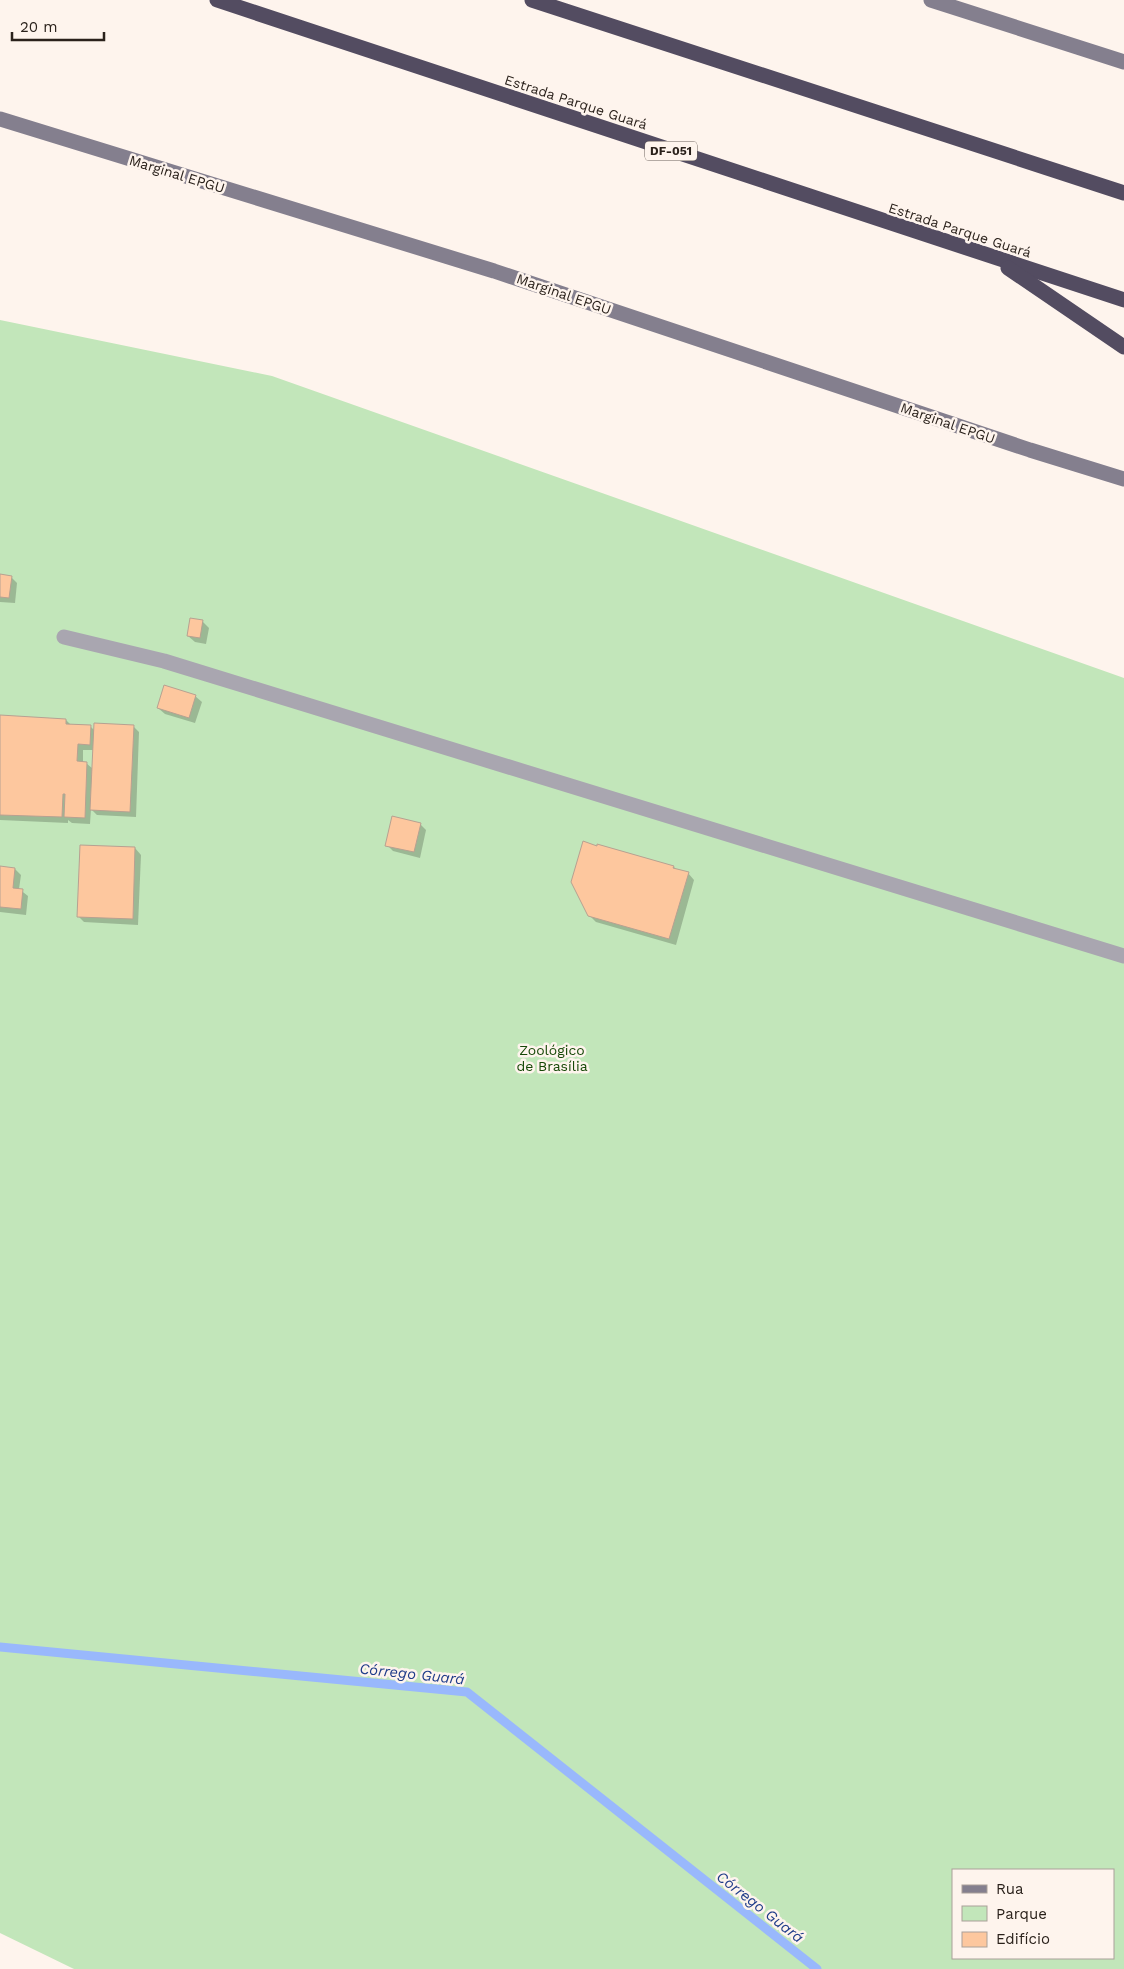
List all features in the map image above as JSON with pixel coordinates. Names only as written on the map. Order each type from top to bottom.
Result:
[{"type":"highway","name":"Estrada Parque Guará","points":[[217,0],[1124,300]]},
{"type":"highway","points":[[532,0],[1124,193]]},
{"type":"highway","points":[[994,258],[1124,347]]},
{"type":"street","points":[[931,0],[1124,62]]},
{"type":"street","name":"Marginal EPGU","points":[[0,120],[494,271],[1011,444],[1124,479]]},
{"type":"lane","points":[[64,637],[164,661],[1124,956]]},
{"type":"green space","name":"Zoológico de Brasília","points":[[0,320],[272,376],[1124,678],[1124,1969],[74,1969],[0,1933]]},
{"type":"building","points":[[0,574],[12,576],[9,598],[0,597]]},
{"type":"building","points":[[190,618],[203,620],[200,638],[187,636]]},
{"type":"building","points":[[164,685],[196,695],[189,718],[157,708]]},
{"type":"building","points":[[0,715],[66,719],[66,724],[91,725],[90,745],[78,744],[77,761],[87,762],[85,818],[64,817],[65,794],[63,794],[62,817],[0,815]]},
{"type":"building","points":[[94,723],[134,725],[130,812],[90,810]]},
{"type":"building","points":[[392,816],[421,823],[414,852],[385,846]]},
{"type":"building","points":[[583,841],[674,866],[673,868],[689,872],[669,939],[588,916],[571,882]]},
{"type":"building","points":[[80,845],[135,847],[133,919],[77,917]]},
{"type":"building","points":[[0,866],[15,868],[13,888],[23,889],[21,909],[0,907]]},
{"type":"waterway","name":"Córrego Guará","points":[[0,1647],[467,1692],[817,1969]]}]
